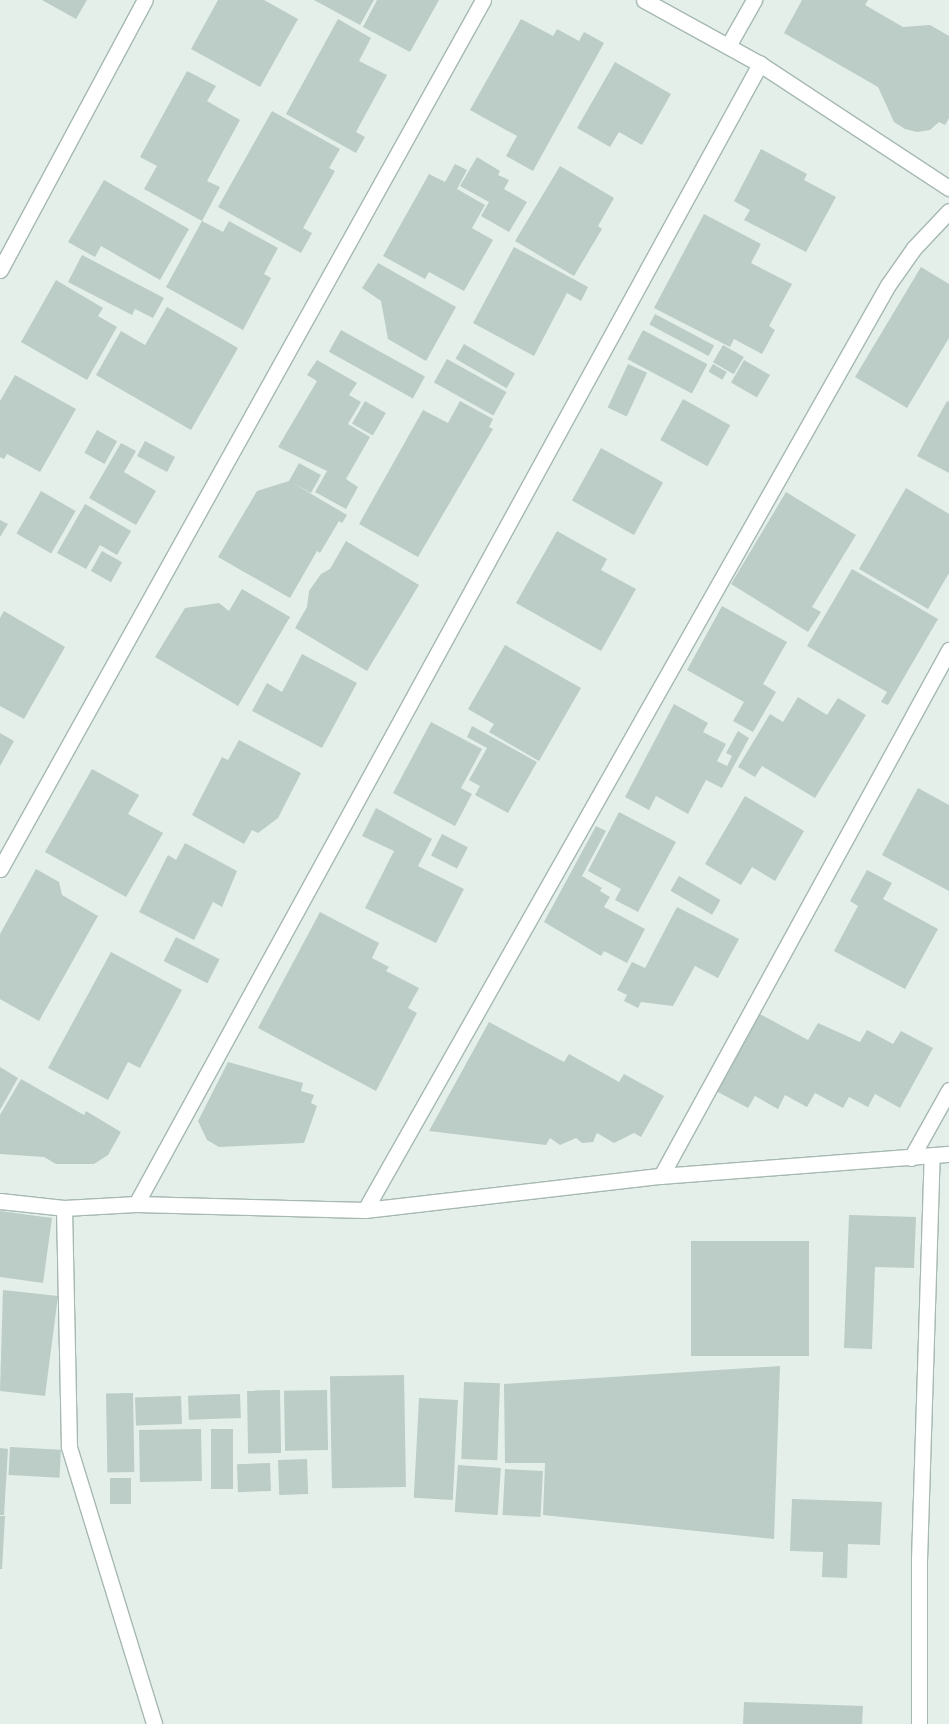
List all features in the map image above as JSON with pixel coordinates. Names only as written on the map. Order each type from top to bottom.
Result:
[{"type":"street","points":[[0,270],[145,0]]},
{"type":"street","points":[[0,869],[483,0]]},
{"type":"street","points":[[644,0],[760,64],[949,188]]},
{"type":"street","points":[[728,46],[754,0]]},
{"type":"street","points":[[136,1204],[760,64]]},
{"type":"street","points":[[365,1210],[888,285],[914,248],[949,212]]},
{"type":"street","points":[[661,1176],[949,650]]},
{"type":"street","points":[[911,1158],[949,1090]]},
{"type":"street","points":[[0,1201],[64,1208],[136,1204],[365,1210],[661,1176],[949,1154]]},
{"type":"street","points":[[920,1724],[919,1560],[932,1156]]},
{"type":"street","points":[[64,1208],[69,1447],[154,1724]]},
{"type":"building","points":[[42,0],[87,0],[76,19]]},
{"type":"building","points":[[218,0],[264,0],[298,19],[260,87],[191,49]]},
{"type":"building","points":[[314,0],[374,0],[360,25]]},
{"type":"building","points":[[377,0],[439,0],[410,52],[363,27]]},
{"type":"building","points":[[802,0],[868,0],[865,5],[903,27],[930,25],[949,36],[949,118],[945,125],[939,122],[930,130],[917,132],[905,129],[894,122],[878,87],[784,33]]},
{"type":"building","points":[[338,19],[371,38],[359,61],[387,75],[356,132],[365,137],[356,153],[286,114]]},
{"type":"building","points":[[521,19],[553,36],[557,29],[579,41],[584,32],[604,43],[533,171],[506,156],[517,136],[470,110]]},
{"type":"building","points":[[615,62],[671,94],[642,145],[619,132],[610,147],[577,128]]},
{"type":"building","points":[[187,71],[216,86],[207,101],[240,120],[207,181],[220,187],[202,221],[144,189],[157,166],[140,157]]},
{"type":"building","points":[[272,111],[340,149],[329,168],[335,171],[303,228],[312,233],[301,253],[218,207]]},
{"type":"building","points":[[761,149],[807,174],[804,180],[836,197],[806,252],[744,220],[750,210],[734,201]]},
{"type":"building","points":[[477,157],[500,171],[498,175],[509,180],[504,189],[527,202],[509,232],[481,216],[489,202],[460,186]]},
{"type":"building","points":[[455,164],[467,170],[457,189],[485,205],[472,228],[493,240],[464,291],[429,272],[425,279],[383,256],[429,174],[445,182]]},
{"type":"building","points":[[560,166],[614,198],[598,226],[602,229],[574,276],[515,241]]},
{"type":"building","points":[[104,180],[189,229],[160,280],[101,246],[95,257],[68,242]]},
{"type":"building","points":[[704,214],[761,244],[751,263],[792,284],[769,326],[775,330],[762,354],[734,339],[730,347],[654,308]]},
{"type":"building","points":[[202,221],[223,232],[229,221],[278,248],[264,274],[271,278],[243,330],[166,287]]},
{"type":"building","points":[[514,247],[588,287],[581,301],[567,293],[534,356],[473,323]]},
{"type":"building","points":[[82,255],[164,298],[153,318],[135,309],[132,315],[68,282]]},
{"type":"building","points":[[378,263],[456,307],[426,361],[388,339],[381,301],[362,288]]},
{"type":"building","points":[[921,267],[949,284],[949,338],[907,408],[855,377]]},
{"type":"building","points":[[56,280],[103,308],[98,316],[117,327],[87,380],[21,342]]},
{"type":"building","points":[[167,307],[238,348],[191,430],[96,375],[121,331],[145,345]]},
{"type":"building","points":[[655,314],[714,345],[709,356],[649,325]]},
{"type":"building","points":[[341,330],[425,377],[413,398],[329,352]]},
{"type":"building","points":[[643,330],[707,364],[692,393],[628,359]]},
{"type":"building","points":[[464,344],[515,374],[507,388],[456,359]]},
{"type":"building","points":[[723,345],[744,357],[734,374],[713,362]]},
{"type":"building","points":[[447,359],[506,392],[493,416],[434,383]]},
{"type":"building","points":[[317,360],[357,383],[349,395],[361,402],[348,424],[370,437],[346,479],[358,487],[346,509],[315,492],[327,471],[278,447],[317,381],[307,375]]},
{"type":"building","points":[[744,360],[770,375],[757,398],[731,383]]},
{"type":"building","points":[[628,364],[647,373],[627,416],[608,408]]},
{"type":"building","points":[[713,364],[727,372],[722,380],[708,372]]},
{"type":"building","points":[[15,375],[76,409],[40,472],[7,454],[4,459],[0,457],[0,401]]},
{"type":"building","points":[[683,399],[730,425],[707,466],[660,440]]},
{"type":"building","points":[[365,401],[386,413],[373,436],[352,424]]},
{"type":"building","points":[[460,401],[493,419],[489,427],[493,429],[418,557],[359,524],[423,410],[448,423]]},
{"type":"building","points":[[947,401],[949,402],[949,473],[917,456]]},
{"type":"building","points":[[97,430],[117,441],[105,464],[84,453]]},
{"type":"building","points":[[145,441],[175,457],[167,472],[137,456]]},
{"type":"building","points":[[121,443],[136,451],[124,472],[156,491],[136,525],[89,498]]},
{"type":"building","points":[[601,448],[663,482],[634,535],[572,500]]},
{"type":"building","points":[[299,463],[321,475],[311,493],[291,482],[347,515],[342,523],[339,521],[320,553],[317,551],[290,598],[218,557],[257,491],[289,481]]},
{"type":"building","points":[[906,488],[949,514],[949,573],[928,609],[859,569]]},
{"type":"building","points":[[41,491],[76,511],[51,553],[17,533]]},
{"type":"building","points":[[786,492],[856,535],[812,607],[821,612],[808,632],[731,584]]},
{"type":"building","points":[[85,504],[131,531],[117,555],[100,545],[86,569],[57,553]]},
{"type":"building","points":[[0,520],[8,524],[0,537]]},
{"type":"building","points":[[557,531],[607,559],[601,570],[636,589],[601,651],[516,603]]},
{"type":"building","points":[[346,541],[419,585],[367,671],[295,628],[307,607],[309,591],[321,574],[330,569]]},
{"type":"building","points":[[102,551],[122,562],[111,582],[91,571]]},
{"type":"building","points":[[852,569],[938,619],[888,705],[881,702],[887,692],[807,646]]},
{"type":"building","points":[[242,589],[290,617],[238,706],[155,657],[185,608],[219,603],[229,611]]},
{"type":"building","points":[[722,606],[787,642],[763,684],[776,692],[753,732],[733,721],[744,702],[687,670]]},
{"type":"building","points":[[4,611],[65,647],[24,719],[0,706],[0,618]]},
{"type":"building","points":[[505,645],[581,688],[539,761],[489,732],[494,724],[468,709]]},
{"type":"building","points":[[302,654],[357,683],[322,748],[252,711],[267,683],[282,692]]},
{"type":"building","points":[[798,697],[827,715],[838,698],[866,715],[815,798],[762,766],[755,777],[738,767],[770,714],[783,722]]},
{"type":"building","points":[[674,704],[708,723],[703,732],[726,744],[717,761],[727,766],[732,756],[726,753],[738,731],[749,738],[722,788],[706,780],[688,814],[656,796],[649,810],[625,797]]},
{"type":"building","points":[[431,722],[482,749],[461,788],[472,794],[455,826],[393,793]]},
{"type":"building","points":[[472,726],[537,762],[508,813],[475,795],[480,786],[469,780],[487,748],[467,737]]},
{"type":"building","points":[[0,733],[14,741],[0,766]]},
{"type":"building","points":[[239,740],[301,773],[278,818],[258,833],[252,830],[244,844],[192,815],[222,757],[228,760]]},
{"type":"building","points":[[92,769],[139,795],[128,814],[163,833],[126,897],[45,852]]},
{"type":"building","points":[[918,788],[949,805],[949,891],[882,855]]},
{"type":"building","points":[[745,796],[804,831],[775,881],[752,867],[741,885],[705,864]]},
{"type":"building","points":[[376,808],[432,839],[418,866],[464,889],[436,943],[365,908],[394,851],[362,836]]},
{"type":"building","points":[[619,812],[676,842],[638,912],[615,900],[621,889],[588,871]]},
{"type":"building","points":[[596,826],[606,831],[582,876],[602,888],[600,891],[610,897],[604,907],[645,929],[627,963],[604,951],[601,956],[544,922]]},
{"type":"building","points":[[442,834],[468,847],[457,869],[431,855]]},
{"type":"building","points":[[185,843],[237,871],[222,907],[213,902],[194,940],[139,912],[168,855],[176,860]]},
{"type":"building","points":[[36,869],[59,882],[62,895],[98,916],[39,1021],[0,999],[0,934]]},
{"type":"building","points":[[867,870],[892,883],[883,899],[938,929],[905,989],[834,951],[858,906],[850,901]]},
{"type":"building","points":[[679,876],[721,900],[712,915],[670,891]]},
{"type":"building","points":[[677,907],[739,939],[718,978],[695,966],[673,1006],[641,1002],[638,1008],[624,1001],[627,995],[617,990],[632,962],[645,968]]},
{"type":"building","points":[[320,912],[379,943],[372,958],[389,967],[386,971],[419,988],[408,1008],[417,1013],[376,1091],[258,1028]]},
{"type":"building","points":[[176,937],[220,959],[207,983],[164,961]]},
{"type":"building","points":[[111,952],[182,990],[140,1068],[128,1062],[108,1100],[48,1068]]},
{"type":"building","points":[[758,1013],[808,1040],[818,1023],[860,1042],[867,1030],[893,1044],[901,1031],[933,1048],[900,1108],[875,1094],[868,1107],[849,1097],[843,1108],[815,1093],[807,1107],[785,1095],[778,1109],[755,1096],[748,1108],[716,1091]]},
{"type":"building","points":[[489,1022],[564,1062],[569,1054],[619,1082],[624,1074],[664,1096],[641,1137],[634,1133],[614,1143],[597,1133],[593,1142],[582,1143],[576,1138],[560,1145],[550,1138],[546,1145],[429,1131]]},
{"type":"building","points":[[228,1062],[303,1083],[301,1091],[314,1095],[311,1103],[317,1106],[304,1143],[219,1147],[207,1140],[198,1121]]},
{"type":"building","points":[[0,1067],[18,1078],[0,1110]]},
{"type":"building","points":[[21,1079],[84,1115],[86,1111],[121,1132],[108,1155],[94,1164],[56,1164],[44,1157],[0,1154],[0,1115]]},
{"type":"building","points":[[0,1211],[52,1218],[43,1283],[0,1277]]},
{"type":"building","points":[[849,1215],[916,1217],[914,1268],[875,1267],[872,1349],[844,1348]]},
{"type":"building","points":[[691,1241],[809,1241],[809,1356],[691,1356]]},
{"type":"building","points":[[3,1290],[58,1296],[45,1396],[0,1391]]},
{"type":"building","points":[[780,1366],[774,1539],[543,1515],[545,1463],[505,1463],[504,1384]]},
{"type":"building","points":[[404,1375],[406,1487],[332,1488],[330,1376]]},
{"type":"building","points":[[464,1382],[500,1383],[497,1460],[461,1459]]},
{"type":"building","points":[[280,1390],[281,1453],[248,1454],[247,1391]]},
{"type":"building","points":[[327,1390],[328,1450],[285,1451],[284,1391]]},
{"type":"building","points":[[106,1393],[133,1393],[134,1472],[107,1472]]},
{"type":"building","points":[[240,1394],[241,1418],[189,1420],[188,1396]]},
{"type":"building","points":[[181,1396],[182,1424],[136,1426],[135,1398]]},
{"type":"building","points":[[419,1398],[458,1400],[453,1500],[414,1498]]},
{"type":"building","points":[[201,1429],[202,1481],[140,1482],[139,1430]]},
{"type":"building","points":[[211,1429],[233,1429],[233,1489],[211,1489]]},
{"type":"building","points":[[10,1447],[61,1450],[59,1478],[9,1475]]},
{"type":"building","points":[[0,1448],[8,1449],[4,1515],[0,1515]]},
{"type":"building","points":[[307,1459],[308,1494],[279,1495],[278,1460]]},
{"type":"building","points":[[270,1463],[271,1491],[238,1492],[237,1464]]},
{"type":"building","points":[[458,1465],[501,1468],[498,1515],[455,1512]]},
{"type":"building","points":[[505,1469],[543,1471],[541,1517],[503,1515]]},
{"type":"building","points":[[110,1478],[131,1478],[131,1504],[110,1504]]},
{"type":"building","points":[[792,1499],[882,1502],[880,1545],[848,1544],[847,1578],[822,1577],[823,1552],[790,1551]]},
{"type":"building","points":[[0,1516],[5,1516],[2,1569],[0,1569]]},
{"type":"building","points":[[744,1702],[863,1706],[862,1724],[743,1724]]}]
